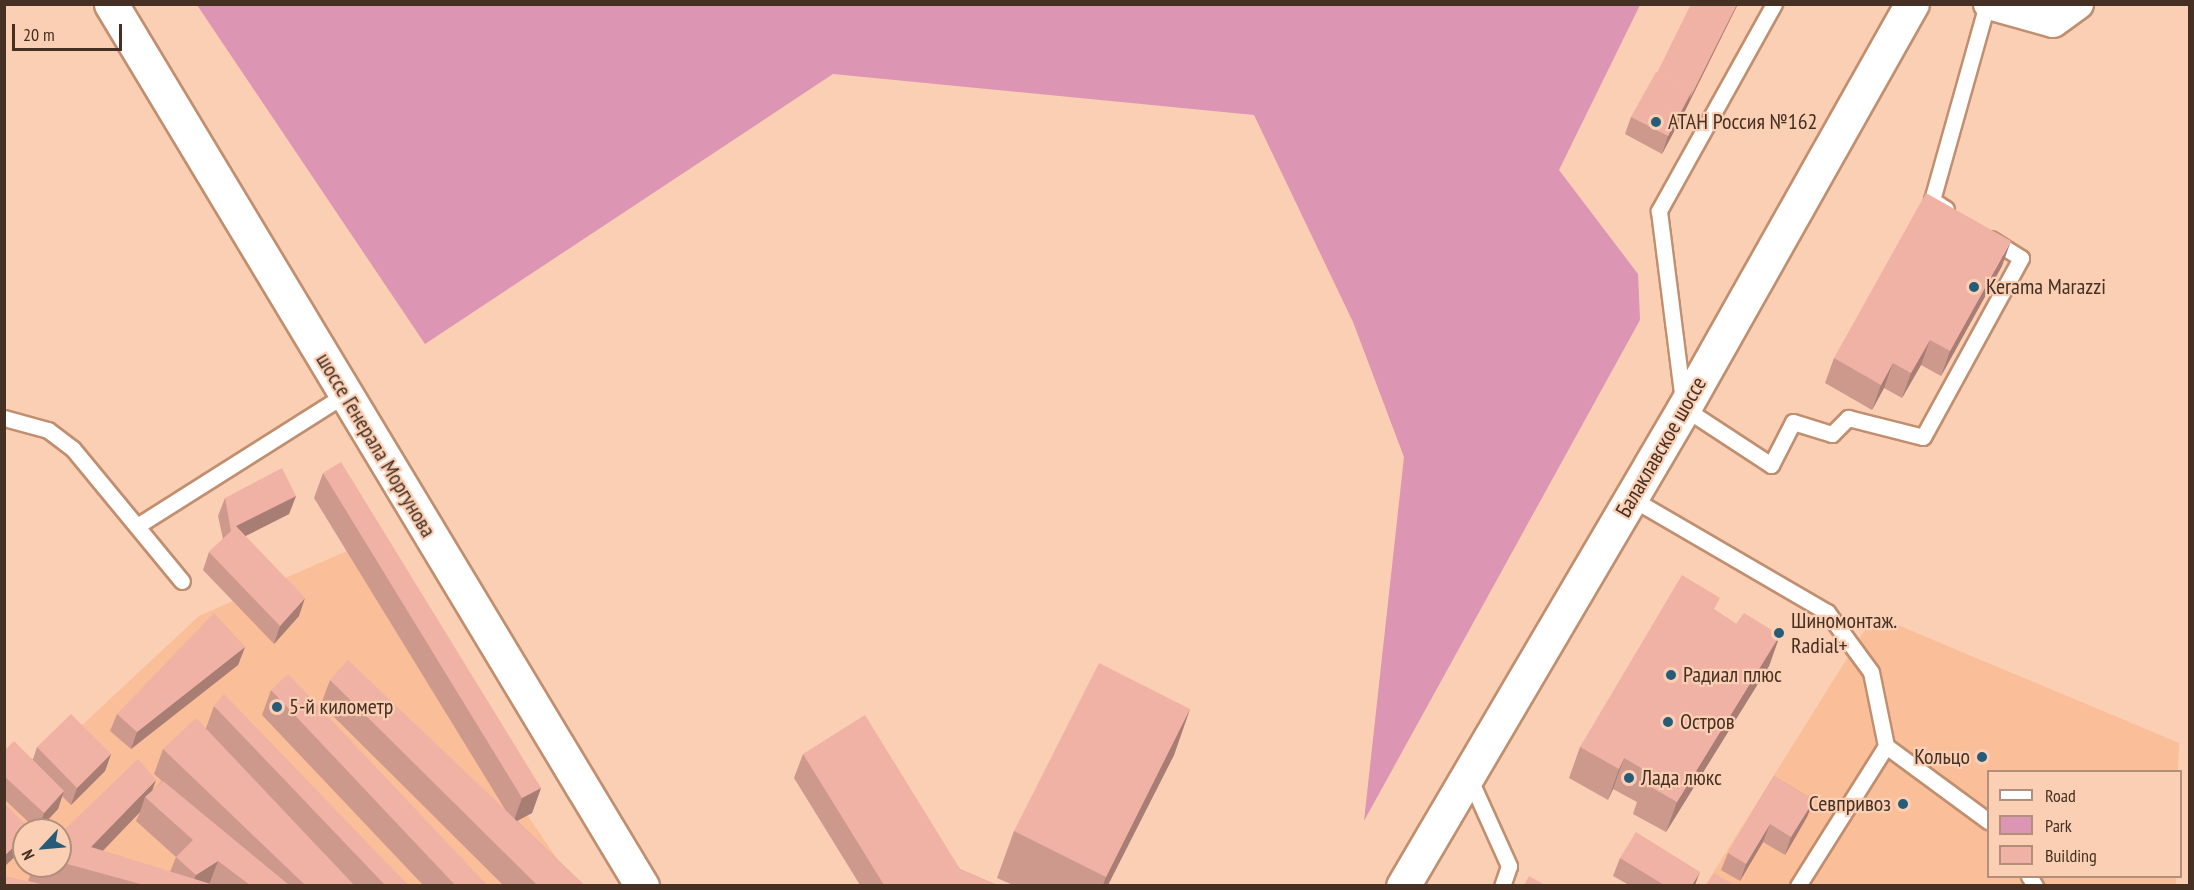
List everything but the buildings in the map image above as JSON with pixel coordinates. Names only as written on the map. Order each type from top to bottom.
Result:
[{"type":"main road","name":"шоссе Генерала Моргунова","points":[[111,4],[642,885]]},
{"type":"main road","name":"Балаклавское шоссе","points":[[1402,885],[1684,408],[1912,4]]},
{"type":"street","points":[[1988,4],[2053,22],[2079,4]]},
{"type":"lane","points":[[1774,4],[1659,211],[1684,408],[1771,465],[1793,422],[1832,434],[1848,418],[1923,437],[2020,258],[1981,232]]},
{"type":"lane","points":[[1961,219],[1932,200],[1988,4]]},
{"type":"lane","points":[[137,526],[346,394]]},
{"type":"lane","points":[[4,418],[48,430],[73,449],[182,581]]},
{"type":"lane","points":[[1631,498],[1827,612],[1871,672],[1886,746],[1987,820]]},
{"type":"lane","points":[[1798,885],[1886,746]]},
{"type":"lane","points":[[1467,772],[1509,866],[1502,885]]},
{"type":"shaded area","name":"5-й километр","points":[[347,551],[575,885],[5,886],[5,797],[199,616]]},
{"type":"shaded area","name":"Кольцо","points":[[1874,615],[2179,743],[2178,770],[1987,770],[1987,878],[2176,878],[2176,885],[1705,886]]},
{"type":"green space","points":[[197,5],[1640,5],[1559,170],[1638,274],[1640,320],[1364,821],[1404,457],[1353,322],[1254,115],[833,74],[425,344]]},
{"type":"place","name":"АТАН Россия №162","points":[[1656,122]]},
{"type":"place","name":"Kerama Marazzi","points":[[1974,287]]},
{"type":"place","name":"Шиномонтаж. Radial+","points":[[1779,633]]},
{"type":"place","name":"Радиал плюс","points":[[1671,675]]},
{"type":"place","name":"5-й километр","points":[[277,707]]},
{"type":"place","name":"Остров","points":[[1668,722]]},
{"type":"place","name":"Кольцо","points":[[1982,757]]},
{"type":"place","name":"Лада люкс","points":[[1629,778]]},
{"type":"place","name":"Севпривоз","points":[[1903,804]]}]
